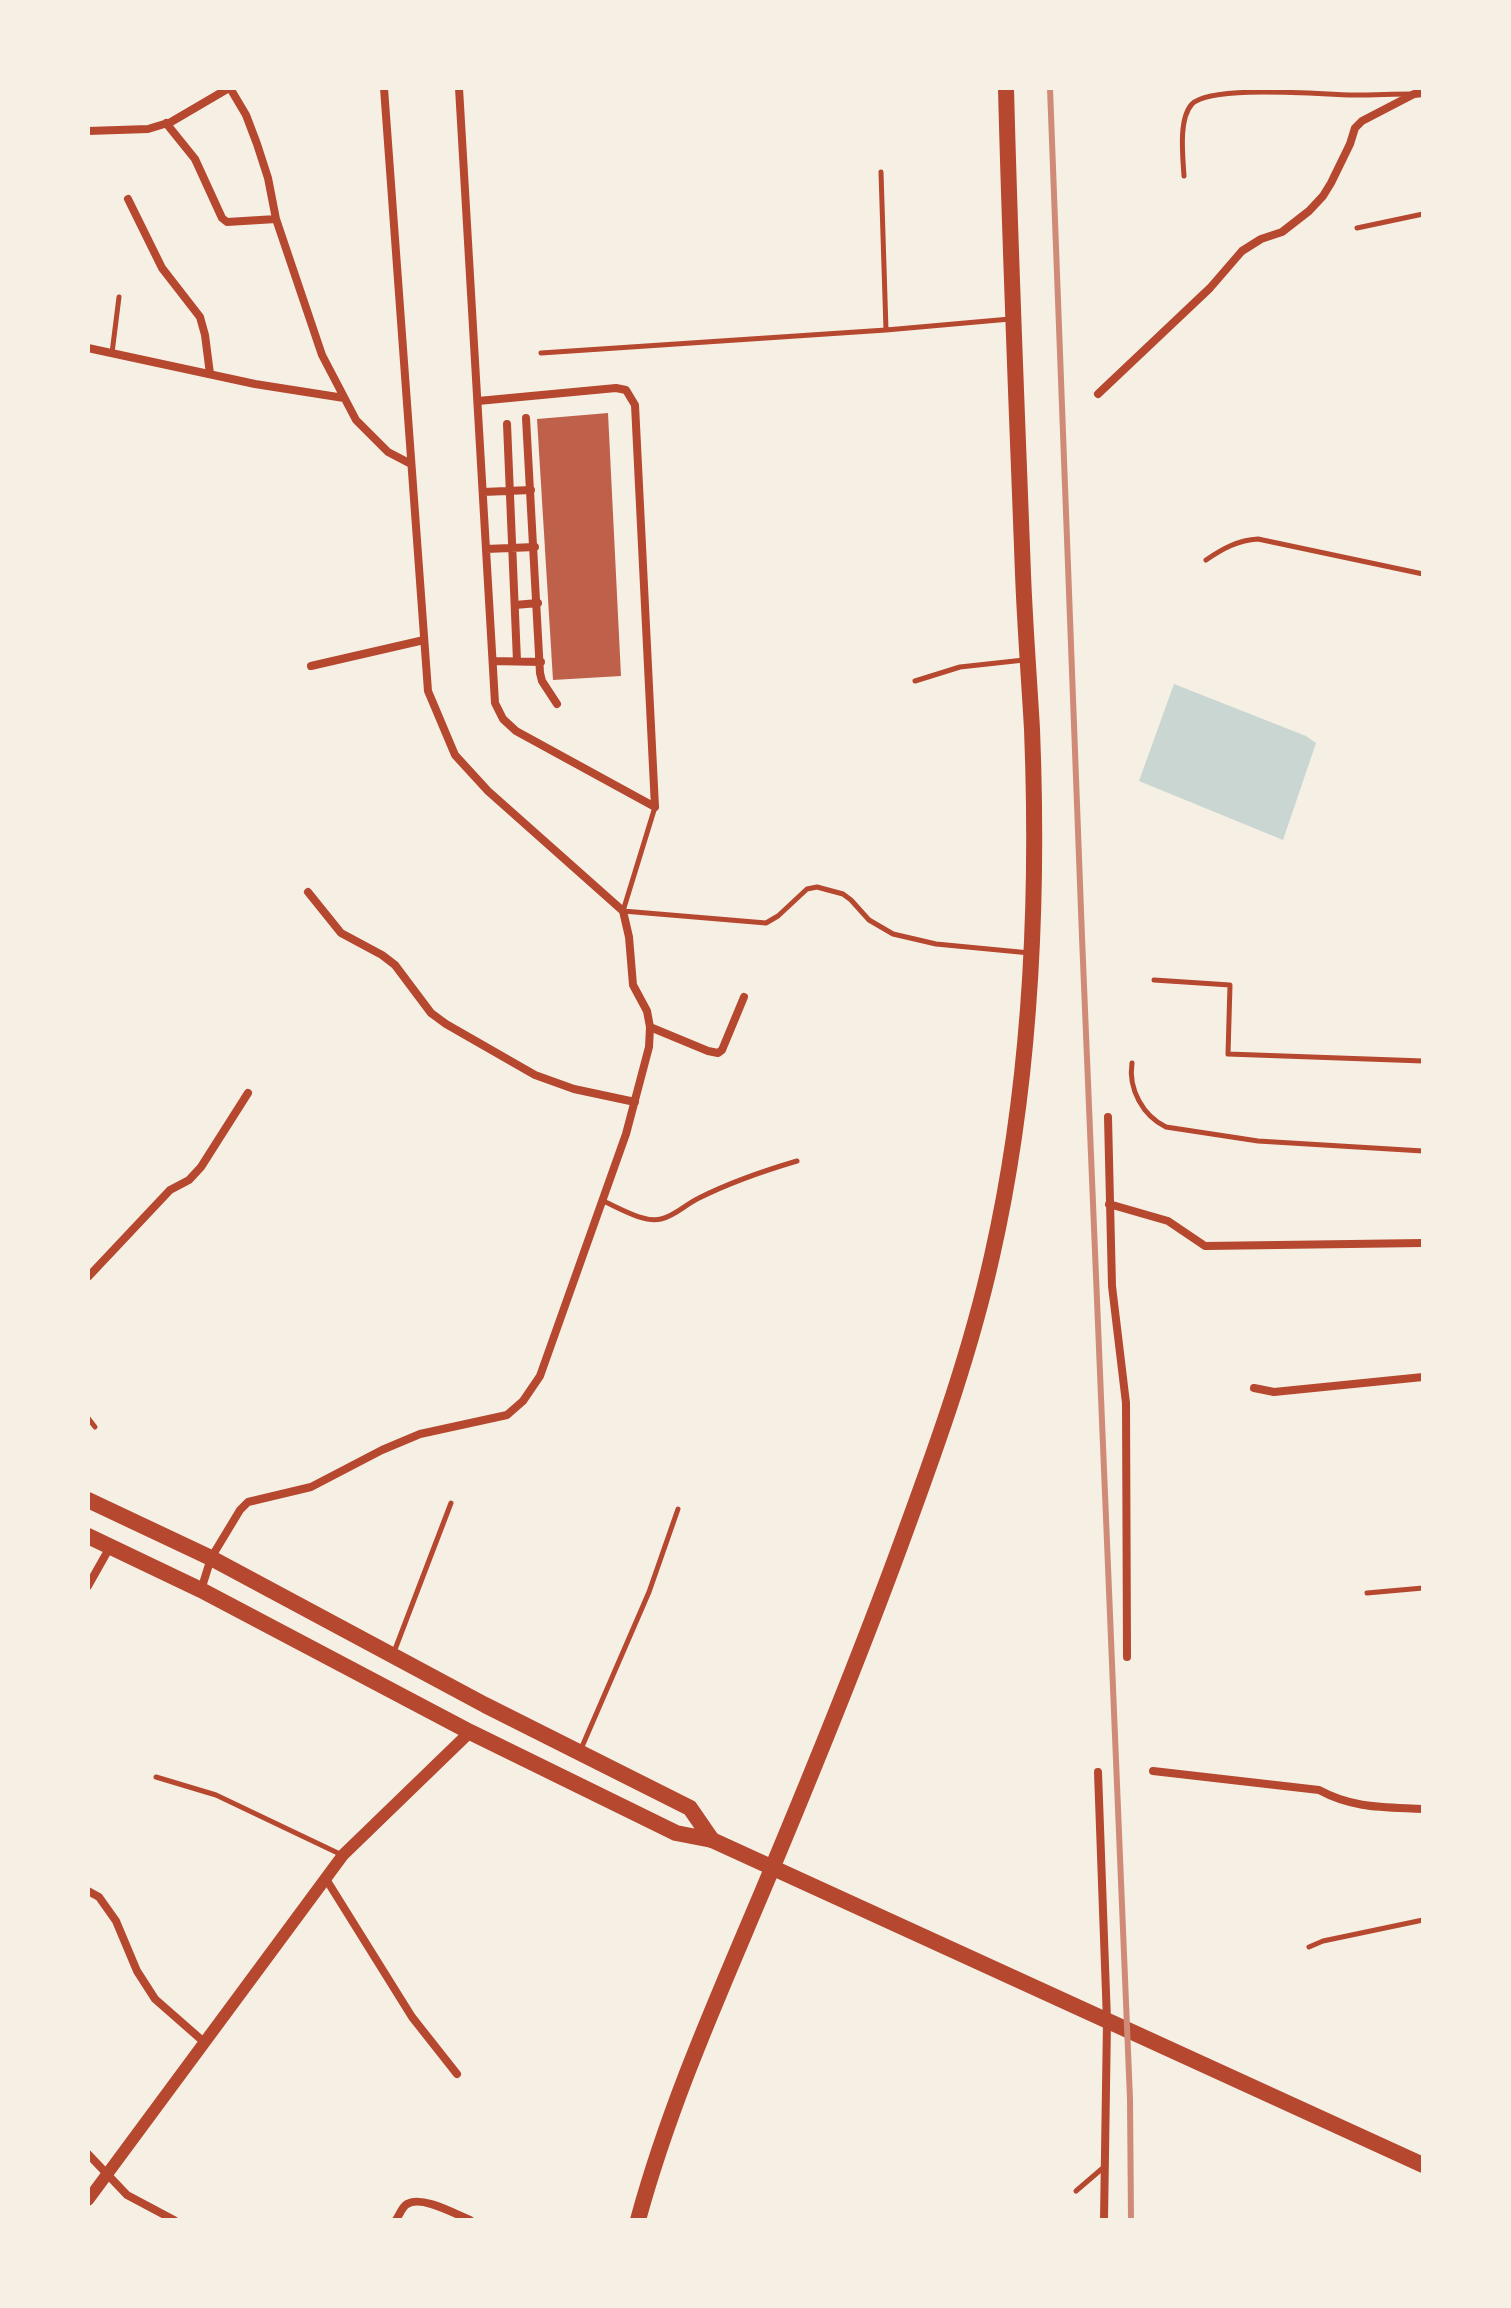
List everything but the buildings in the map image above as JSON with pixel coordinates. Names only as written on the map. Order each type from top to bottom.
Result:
[{"type":"main road","points":[[638,2220],[678,2092],[850,1681],[928,1471],[961,1373],[992,1258],[1013,1150],[1025,1062],[1031,953],[1032,733],[1012,319],[1006,88]]},
{"type":"main road","points":[[88,1500],[211,1558],[485,1705],[690,1808],[712,1840]]},
{"type":"main road","points":[[88,1536],[201,1590],[470,1732],[676,1833],[712,1840],[1423,2165]]},
{"type":"main road","points":[[470,1732],[485,1705]]},
{"type":"street","points":[[88,131],[148,129],[166,123],[229,88],[246,115],[257,144],[276,219],[322,355],[356,420],[388,452],[411,464]]},
{"type":"street","points":[[201,1590],[211,1558],[248,1502],[311,1487],[420,1434],[507,1415],[523,1401],[540,1376],[603,1201],[626,1134],[649,1047],[647,1011],[633,985],[629,937],[623,911],[488,791],[455,755],[428,691],[384,88]]},
{"type":"street","points":[[459,88],[495,703],[503,719],[516,731],[655,807]]},
{"type":"street","points":[[1098,394],[1210,288],[1242,251],[1261,239],[1282,232],[1309,211],[1331,183],[1355,128],[1362,121],[1418,94]]},
{"type":"street","points":[[166,123],[195,159],[222,218],[227,222],[276,219]]},
{"type":"street","points":[[128,199],[162,268],[200,317],[210,374]]},
{"type":"street","points":[[88,348],[255,384],[344,398]]},
{"type":"street","points":[[478,401],[616,388],[626,390],[635,405],[655,807]]},
{"type":"street","points":[[526,418],[542,681],[557,704]]},
{"type":"street","points":[[507,424],[517,661]]},
{"type":"street","points":[[483,492],[531,490]]},
{"type":"street","points":[[486,549],[535,547]]},
{"type":"street","points":[[515,605],[538,603]]},
{"type":"street","points":[[311,666],[424,640]]},
{"type":"street","points":[[493,661],[541,662]]},
{"type":"street","points":[[308,892],[341,933],[395,965],[431,1013],[446,1024],[535,1075],[574,1089],[635,1102]]},
{"type":"street","points":[[650,1027],[718,1053],[744,997]]},
{"type":"street","points":[[88,1277],[170,1190],[189,1180],[201,1167],[248,1093]]},
{"type":"street","points":[[1108,1117],[1112,1286],[1126,1403],[1127,1657]]},
{"type":"street","points":[[1109,1204],[1168,1221],[1205,1246],[1423,1243]]},
{"type":"street","points":[[1254,1388],[1274,1392],[1423,1377]]},
{"type":"street","points":[[88,1586],[110,1547]]},
{"type":"street","points":[[88,2200],[343,1855],[470,1732]]},
{"type":"street","points":[[1153,1771],[1319,1790],[1356,1805],[1423,1809]]},
{"type":"street","points":[[1098,1772],[1107,2021],[1104,2220]]},
{"type":"street","points":[[326,1879],[412,2017],[457,2074]]},
{"type":"street","points":[[88,1891],[99,1897],[116,1921],[137,1971],[155,1999],[204,2042]]},
{"type":"street","points":[[88,2154],[127,2195],[174,2220]]},
{"type":"street","points":[[396,2220],[404,2205],[415,2201],[427,2202],[470,2220]]},
{"type":"lane","points":[[1184,176],[1183,138],[1187,114],[1193,103],[1202,99],[1235,93],[1418,94]]},
{"type":"lane","points":[[881,172],[886,330]]},
{"type":"lane","points":[[1357,228],[1423,214]]},
{"type":"lane","points":[[112,353],[119,297]]},
{"type":"lane","points":[[541,353],[1012,319]]},
{"type":"lane","points":[[1206,560],[1230,545],[1245,539],[1258,539],[1423,574]]},
{"type":"lane","points":[[915,681],[960,667],[1028,660]]},
{"type":"lane","points":[[655,807],[623,911],[766,923],[807,889],[817,887],[843,894],[869,920],[893,934],[936,944],[1031,953]]},
{"type":"lane","points":[[1154,980],[1230,985],[1228,1054],[1423,1061]]},
{"type":"lane","points":[[1132,1063],[1130,1075],[1138,1100],[1153,1121],[1166,1127],[1258,1141],[1423,1151]]},
{"type":"lane","points":[[603,1201],[647,1219],[660,1219],[733,1181],[797,1161]]},
{"type":"lane","points":[[88,1418],[95,1427]]},
{"type":"lane","points":[[393,1656],[451,1503]]},
{"type":"lane","points":[[580,1752],[649,1592],[678,1509]]},
{"type":"lane","points":[[1367,1593],[1423,1588]]},
{"type":"lane","points":[[156,1777],[216,1795],[343,1855]]},
{"type":"lane","points":[[1309,1947],[1337,1937],[1423,1920]]},
{"type":"lane","points":[[1076,2191],[1105,2167]]},
{"type":"shaded area","points":[[1174,684],[1306,736],[1316,743],[1283,840],[1139,781]]},
{"type":"railway","points":[[1050,88],[1130,2099],[1131,2220]]}]
